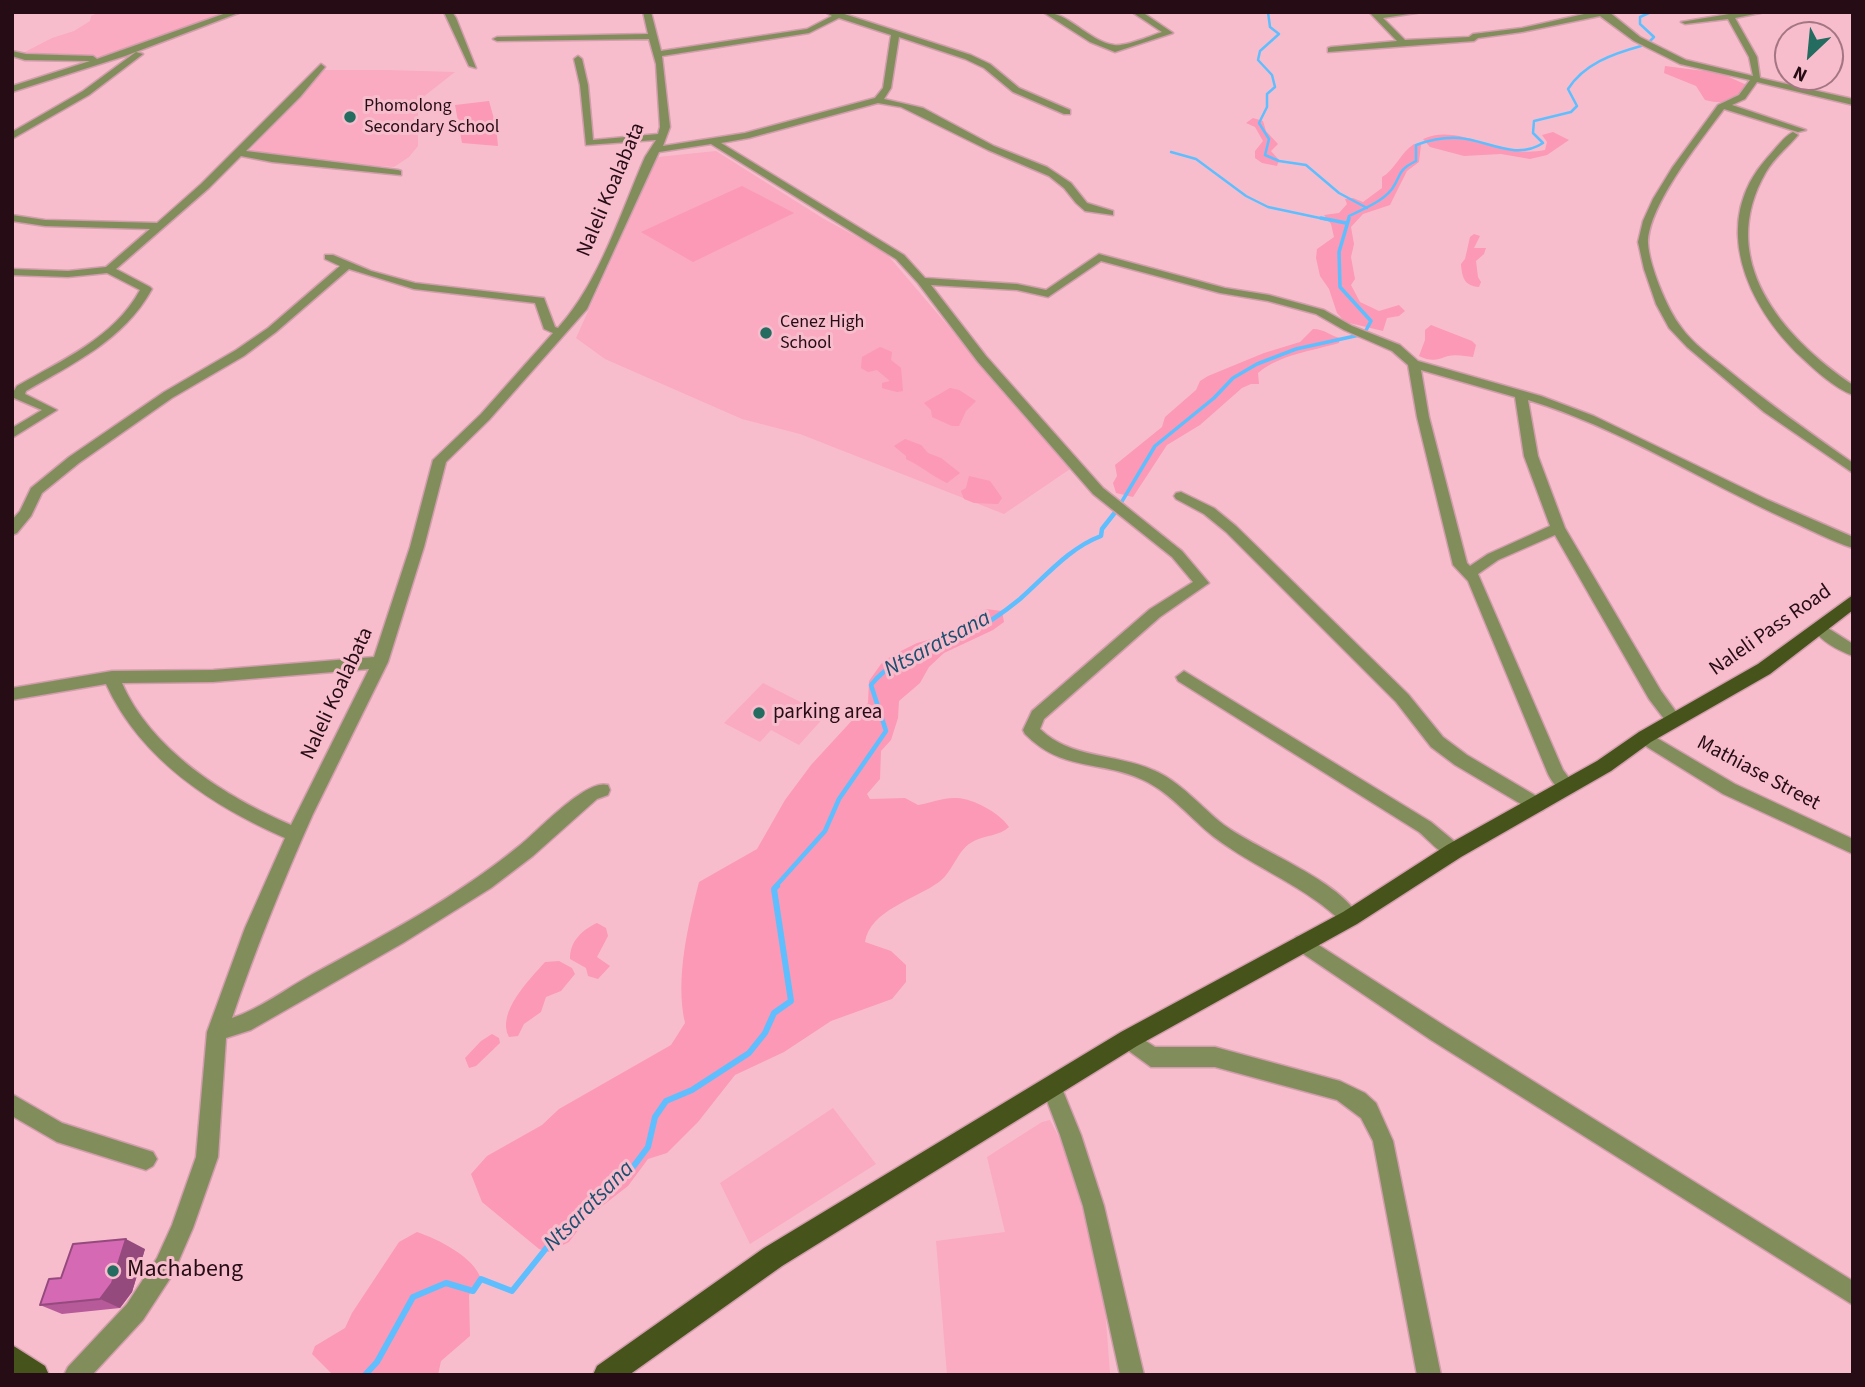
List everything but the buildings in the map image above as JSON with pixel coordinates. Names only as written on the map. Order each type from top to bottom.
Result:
[{"type":"main road","name":"Naleli Pass Road","points":[[606,1375],[773,1257],[1129,1039],[1350,918],[1454,851],[1537,806],[1645,737],[1764,668],[1853,601]]},
{"type":"main road","points":[[12,1358],[36,1375]]},
{"type":"street","points":[[12,89],[102,61],[237,12]]},
{"type":"street","points":[[447,12],[458,25],[463,47],[473,66]]},
{"type":"street","name":"Naleli Koalabata","points":[[76,1375],[135,1312],[165,1266],[182,1228],[207,1157],[208,1116],[217,1032],[254,928],[304,814],[380,662],[417,547],[440,460],[463,440],[581,309],[658,144],[665,127],[657,54],[647,12]]},
{"type":"street","points":[[657,54],[809,31],[837,15],[857,12]]},
{"type":"street","points":[[1047,12],[1093,40],[1115,49],[1169,33],[1136,12]]},
{"type":"street","points":[[1375,14],[1418,12]]},
{"type":"street","points":[[1685,22],[1762,12]]},
{"type":"street","points":[[1331,50],[1474,39],[1473,36],[1522,30],[1603,13],[1664,54],[1684,62],[1853,102]]},
{"type":"street","points":[[1375,14],[1403,43]]},
{"type":"street","points":[[837,15],[968,57],[987,66],[1016,90],[1067,112]]},
{"type":"street","points":[[1731,17],[1757,67],[1755,79],[1742,97],[1721,107],[1658,199],[1643,242],[1649,269],[1662,304],[1675,328],[1691,345],[1768,409],[1853,469]]},
{"type":"street","points":[[878,100],[887,88],[895,35]]},
{"type":"street","points":[[497,39],[653,36]]},
{"type":"street","points":[[12,136],[86,93],[143,51]]},
{"type":"street","points":[[12,53],[25,57],[102,61]]},
{"type":"street","points":[[578,59],[589,143],[715,143],[878,100],[908,105],[992,148],[1041,168],[1060,179],[1074,193],[1080,204],[1090,211],[1109,213]]},
{"type":"street","points":[[109,270],[239,153],[321,67]]},
{"type":"street","points":[[1726,106],[1797,132],[1771,154],[1744,209],[1741,237],[1746,273],[1784,336],[1802,355],[1853,391]]},
{"type":"street","points":[[715,143],[900,257],[922,281],[982,359],[1098,491],[1177,554],[1202,583],[1154,613],[1038,715],[1031,730],[1041,744],[1068,754],[1148,774],[1229,839],[1335,902],[1350,918]]},
{"type":"street","points":[[239,153],[398,173]]},
{"type":"street","points":[[12,218],[45,223],[158,226]]},
{"type":"street","points":[[329,257],[414,286],[540,300],[550,328],[562,332]]},
{"type":"street","points":[[922,281],[1017,287],[1048,294],[1084,265],[1099,257],[1224,291],[1269,298],[1320,312],[1348,328],[1396,348],[1414,364],[1521,395],[1608,426],[1763,503],[1853,543]]},
{"type":"street","points":[[12,530],[26,513],[36,491],[74,460],[158,401],[240,353],[288,317],[346,265]]},
{"type":"street","points":[[12,272],[68,274],[109,270],[146,289],[139,307],[92,345],[21,389],[18,395],[51,410],[12,434]]},
{"type":"street","points":[[237,371],[240,353]]},
{"type":"street","points":[[1414,364],[1446,516],[1460,565],[1470,573],[1556,774],[1568,787]]},
{"type":"street","points":[[1521,395],[1531,456],[1558,528],[1655,695],[1674,720]]},
{"type":"street","points":[[1181,496],[1209,511],[1231,529],[1402,698],[1437,742],[1461,760],[1537,806]]},
{"type":"street","points":[[1470,573],[1493,556],[1558,528]]},
{"type":"street","points":[[1820,628],[1837,643],[1853,650]]},
{"type":"street","points":[[12,694],[112,677],[213,676],[380,662]]},
{"type":"street","points":[[112,677],[145,734],[199,785],[264,821],[297,835]]},
{"type":"street","points":[[1184,677],[1425,827],[1454,851]]},
{"type":"street","name":"Mathiase Street","points":[[1645,737],[1728,789],[1853,847]]},
{"type":"street","points":[[217,1032],[244,1023],[473,890],[532,847],[591,794],[602,790]]},
{"type":"street","points":[[1303,943],[1461,1048],[1853,1294]]},
{"type":"street","points":[[1129,1039],[1151,1057],[1215,1057],[1228,1060],[1340,1091],[1373,1112],[1383,1141],[1429,1375]]},
{"type":"street","points":[[1052,1088],[1074,1139],[1089,1189],[1113,1281],[1132,1375]]},
{"type":"street","points":[[12,1104],[57,1132],[146,1160]]},
{"type":"shaded area","points":[[100,12],[228,12],[107,57],[21,54],[52,38],[74,31]]},
{"type":"shaded area","points":[[1665,66],[1720,73],[1749,86],[1730,101],[1705,100],[1696,86],[1664,73]]},
{"type":"shaded area","name":"Phomolong Secondary School","points":[[324,70],[455,72],[418,101],[418,146],[409,157],[394,167],[318,162],[248,152]]},
{"type":"shaded area","points":[[489,101],[498,146],[462,143],[455,105]]},
{"type":"shaded area","points":[[1253,118],[1263,121],[1266,131],[1278,144],[1271,151],[1279,160],[1277,166],[1262,163],[1255,158],[1255,151],[1263,141],[1255,127],[1246,123]]},
{"type":"shaded area","points":[[1553,132],[1569,140],[1547,155],[1530,159],[1501,154],[1464,156],[1430,147],[1423,139],[1451,135],[1528,152],[1545,150],[1547,142],[1542,135]]},
{"type":"shaded area","points":[[1414,144],[1421,145],[1419,162],[1407,171],[1390,205],[1363,214],[1351,227],[1354,244],[1351,257],[1355,279],[1351,285],[1360,302],[1379,311],[1399,305],[1405,311],[1399,316],[1387,318],[1383,331],[1345,322],[1337,313],[1329,289],[1320,276],[1316,258],[1317,249],[1334,237],[1331,224],[1324,215],[1339,213],[1347,204],[1345,199],[1353,198],[1363,202],[1382,188],[1382,177]]},
{"type":"shaded area","name":"Cenez High School","points":[[716,151],[824,219],[885,252],[1070,469],[1004,514],[800,434],[742,419],[605,359],[576,338],[658,157]]},
{"type":"shaded area","points":[[742,186],[794,213],[693,262],[641,232]]},
{"type":"shaded area","points":[[1474,234],[1480,236],[1474,248],[1486,248],[1476,261],[1481,282],[1479,287],[1470,285],[1465,280],[1461,264],[1465,259],[1470,237]]},
{"type":"shaded area","points":[[1431,325],[1472,341],[1476,345],[1473,357],[1454,355],[1434,360],[1419,356],[1425,340],[1425,330]]},
{"type":"shaded area","points":[[1313,329],[1340,338],[1339,343],[1287,357],[1258,373],[1259,384],[1242,388],[1200,425],[1167,445],[1133,497],[1116,493],[1113,483],[1117,476],[1115,465],[1162,427],[1165,417],[1196,390],[1200,381],[1264,353],[1300,342]]},
{"type":"shaded area","points":[[880,347],[892,352],[891,360],[901,368],[903,391],[882,388],[882,383],[890,381],[877,370],[868,372],[861,368],[862,357]]},
{"type":"shaded area","points":[[950,388],[959,390],[976,401],[966,411],[959,426],[952,426],[932,417],[931,410],[924,403]]},
{"type":"shaded area","points":[[905,439],[921,445],[928,453],[941,458],[960,473],[947,483],[906,459],[894,446]]},
{"type":"shaded area","points":[[969,476],[990,481],[1002,498],[998,504],[974,503],[964,499],[961,491],[966,488]]},
{"type":"shaded area","points":[[986,609],[1002,611],[1004,622],[944,653],[929,667],[920,683],[899,701],[898,718],[891,740],[881,751],[880,779],[867,794],[870,799],[905,798],[918,805],[948,798],[964,799],[993,812],[1009,827],[968,845],[939,882],[885,913],[869,931],[865,942],[891,951],[906,965],[906,982],[892,999],[831,1021],[784,1052],[735,1075],[698,1122],[667,1153],[648,1159],[628,1186],[588,1217],[569,1242],[549,1252],[539,1249],[482,1202],[471,1174],[487,1156],[542,1125],[559,1109],[671,1045],[685,1023],[682,970],[699,882],[757,849],[785,800],[811,765],[868,703],[869,681],[881,664],[917,643],[949,634]]},
{"type":"shaded area","name":"parking area","points":[[763,683],[826,715],[799,745],[771,730],[760,742],[724,723]]},
{"type":"shaded area","points":[[597,923],[606,928],[608,936],[597,957],[610,966],[598,979],[588,976],[586,968],[570,959],[572,947],[578,937]]},
{"type":"shaded area","points":[[559,961],[572,968],[575,974],[561,991],[546,997],[541,1012],[524,1024],[518,1036],[509,1037],[507,1018],[516,997],[545,962]]},
{"type":"shaded area","points":[[492,1034],[499,1038],[500,1043],[476,1066],[469,1068],[465,1058]]},
{"type":"shaded area","points":[[833,1108],[876,1164],[750,1244],[720,1183]]},
{"type":"shaded area","points":[[1050,1120],[1065,1149],[1103,1282],[1110,1373],[947,1375],[936,1241],[1005,1232],[987,1157],[1042,1122]]},
{"type":"shaded area","points":[[417,1232],[454,1250],[477,1271],[481,1279],[469,1295],[470,1336],[441,1361],[438,1375],[333,1375],[312,1354],[315,1346],[345,1328],[399,1242]]},
{"type":"waterway","points":[[1268,12],[1270,27],[1279,34],[1260,51],[1258,60],[1272,75],[1275,87],[1267,94],[1267,107],[1259,123],[1269,139],[1265,155],[1279,161],[1306,165],[1339,193],[1366,208]]},
{"type":"waterway","name":"Ntsaratsana","points":[[1650,41],[1654,37],[1640,24],[1640,17],[1651,12]]},
{"type":"waterway","name":"Ntsaratsana","points":[[1366,208],[1388,194],[1402,171],[1416,161],[1416,145],[1437,139],[1459,138],[1522,150],[1543,143],[1533,133],[1534,121],[1571,112],[1577,106],[1568,89],[1582,73],[1600,61],[1641,46]]},
{"type":"waterway","points":[[1171,152],[1196,159],[1246,196],[1268,207],[1329,220]]},
{"type":"waterway","name":"Ntsaratsana","points":[[1348,220],[1349,216],[1366,208]]},
{"type":"waterway","points":[[1321,218],[1346,223]]},
{"type":"waterway","name":"Ntsaratsana","points":[[1118,508],[1155,446],[1214,398],[1233,378],[1257,364],[1296,349],[1364,334],[1371,321],[1340,287],[1339,252],[1349,218]]},
{"type":"waterway","name":"Ntsaratsana","points":[[775,887],[825,831],[839,799],[886,731],[871,685],[880,675],[901,661],[961,638],[1006,610],[1068,555],[1101,536],[1102,529],[1120,506]]},
{"type":"waterway","name":"Ntsaratsana","points":[[365,1375],[377,1362],[413,1297],[446,1283],[473,1291],[481,1279],[512,1291],[560,1231],[627,1175],[648,1147],[655,1117],[666,1101],[692,1090],[749,1053],[765,1033],[774,1013],[791,1001],[774,889],[777,886]]},
{"type":"place","name":"Phomolong Secondary School","points":[[350,117]]},
{"type":"place","name":"Cenez High School","points":[[766,333]]},
{"type":"place","name":"parking area","points":[[759,713]]},
{"type":"place","name":"Machabeng","points":[[113,1271]]}]
